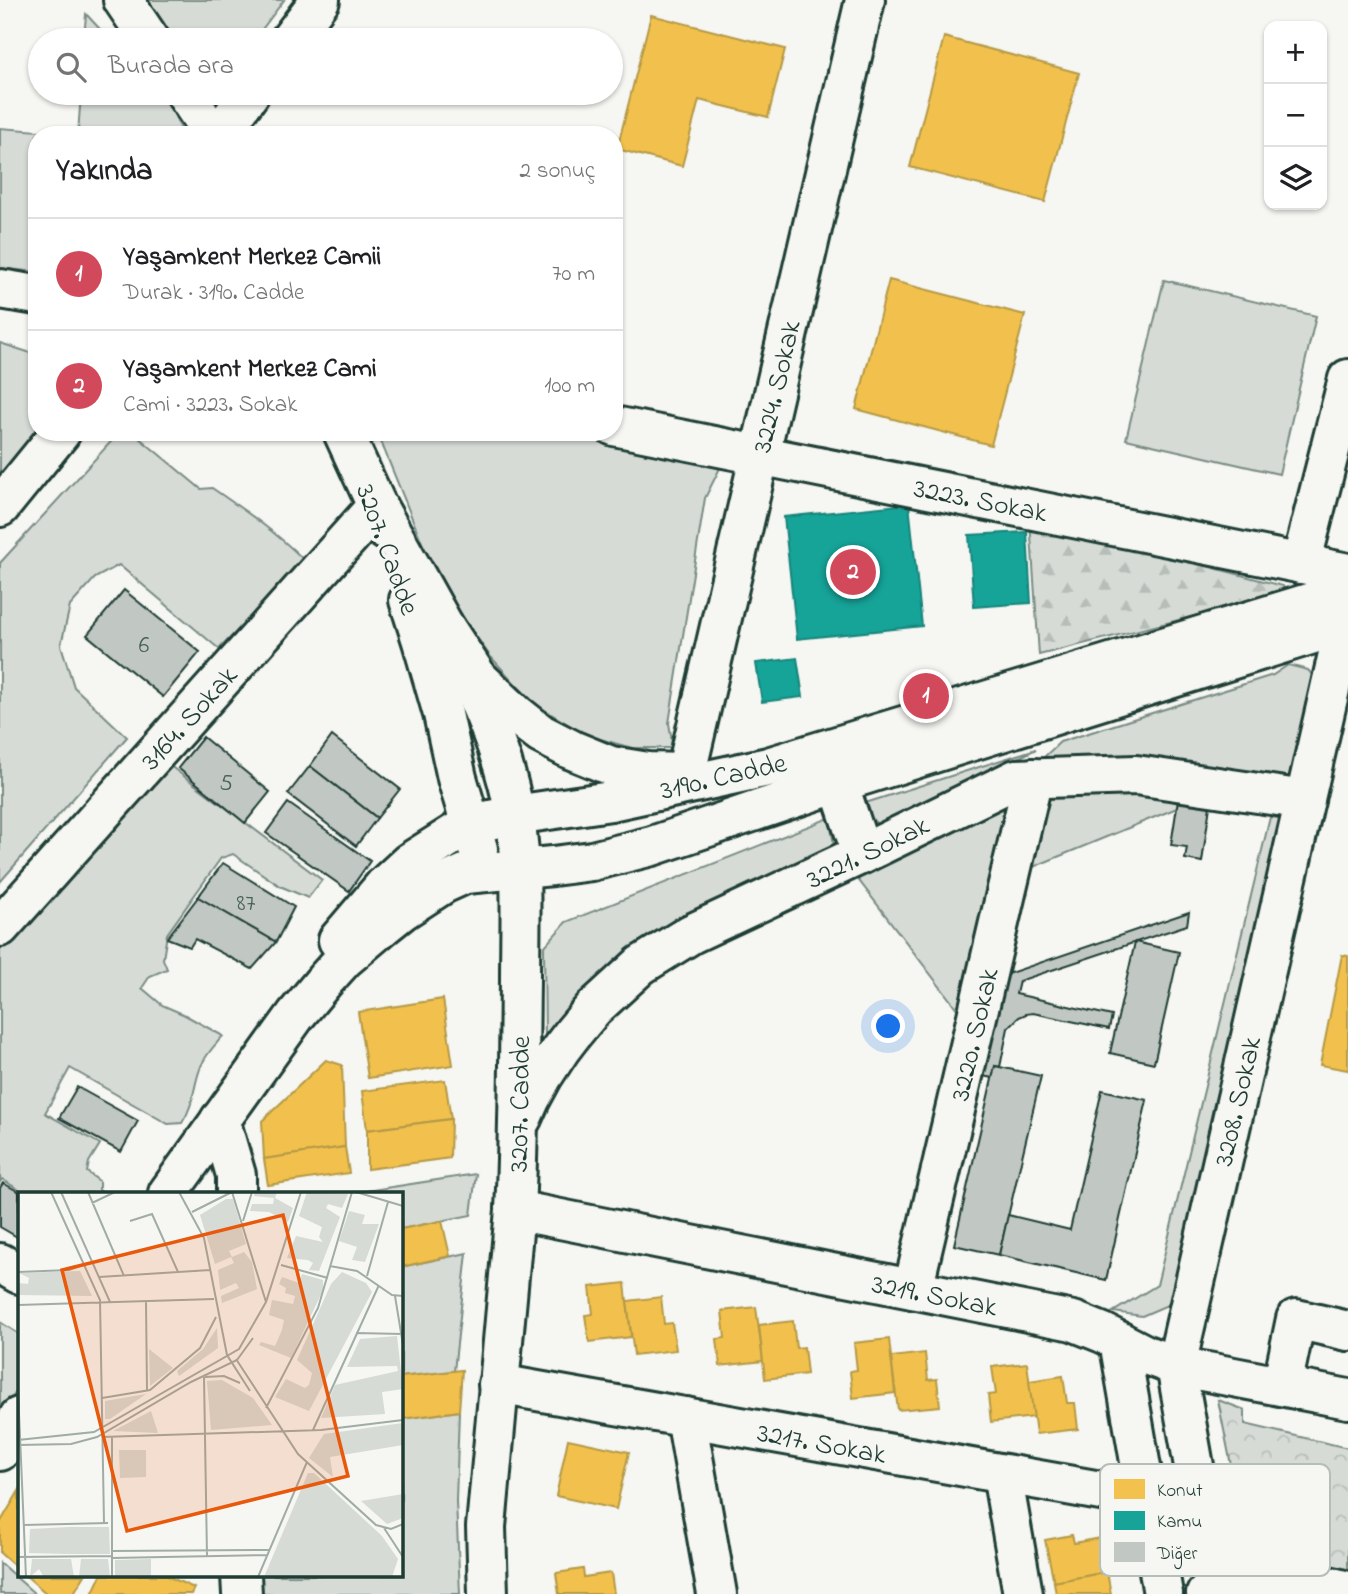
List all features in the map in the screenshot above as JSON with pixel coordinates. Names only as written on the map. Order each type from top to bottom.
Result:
[{"type":"street","points":[[123,0],[142,28]]},
{"type":"street","points":[[299,28],[320,0]]},
{"type":"street","name":"3224. Sokak","points":[[686,773],[865,0]]},
{"type":"street","points":[[193,105],[207,126]]},
{"type":"street","points":[[226,126],[241,105]]},
{"type":"street","points":[[0,289],[28,294]]},
{"type":"street","points":[[1301,564],[1348,379]]},
{"type":"street","name":"3223. Sokak","points":[[623,428],[1348,573]]},
{"type":"street","points":[[0,507],[54,441]]},
{"type":"street","name":"3207. Cadde","points":[[347,441],[377,506],[422,641],[470,824],[502,870]]},
{"type":"street","points":[[377,506],[444,626],[478,678],[541,734],[611,766],[648,772],[686,773],[768,767]]},
{"type":"street","name":"3164. Sokak","points":[[0,927],[377,506]]},
{"type":"street","name":"3190. Cadde","points":[[219,1120],[328,952],[384,886],[410,862],[470,824],[611,801],[768,767],[1347,615]]},
{"type":"street","name":"3190. Cadde","points":[[169,1192],[296,1015],[344,959],[403,910],[443,884],[466,874],[592,861],[652,846],[1347,615]]},
{"type":"street","name":"3208. Sokak","points":[[1192,1464],[1176,1366],[1347,615]]},
{"type":"street","name":"3207. Cadde","points":[[444,626],[489,726],[514,815],[502,870],[519,1123],[515,1210],[486,1527],[488,1594]]},
{"type":"street","name":"3221. Sokak","points":[[519,1123],[560,1050],[593,1009],[641,965],[691,934],[1016,779],[1136,775],[1305,800]]},
{"type":"street","name":"3220. Sokak","points":[[913,1289],[1033,778]]},
{"type":"street","points":[[838,783],[862,854]]},
{"type":"street","points":[[219,1120],[236,1175],[236,1192]]},
{"type":"street","name":"3219. Sokak","points":[[515,1210],[1073,1321],[1176,1366],[1348,1399]]},
{"type":"street","points":[[0,1263],[18,1273]]},
{"type":"street","points":[[1282,1387],[1296,1320],[1348,1331]]},
{"type":"street","points":[[1119,1341],[1140,1464]]},
{"type":"street","name":"3217. Sokak","points":[[498,1384],[1100,1491]]},
{"type":"street","points":[[687,1417],[717,1594]]},
{"type":"street","points":[[0,1451],[18,1419]]},
{"type":"street","points":[[1002,1474],[1023,1594]]},
{"type":"street","points":[[241,1576],[242,1594]]},
{"type":"street","points":[[1160,1576],[1163,1594]]},
{"type":"street","points":[[1213,1593],[1286,1580],[1310,1582],[1348,1591]]},
{"type":"green space","points":[[148,0],[284,0],[263,28],[167,28]]},
{"type":"green space","points":[[86,14],[99,28],[85,28]]},
{"type":"green space","points":[[80,105],[169,105],[180,126],[79,126]]},
{"type":"green space","points":[[0,128],[28,130],[28,271],[0,268]]},
{"type":"green space","points":[[1164,280],[1316,316],[1279,474],[1126,439]]},
{"type":"green space","points":[[0,343],[28,352],[29,441],[0,474]]},
{"type":"green space","points":[[112,441],[143,441],[201,489],[212,488],[248,513],[304,560],[219,649],[119,565],[95,578],[70,606],[61,645],[74,687],[127,737],[0,882],[0,563]]},
{"type":"green space","points":[[381,441],[619,441],[723,462],[705,498],[669,723],[673,748],[632,748],[586,735],[533,703],[490,656],[438,582]]},
{"type":"green space","points":[[1030,520],[1283,586],[1286,593],[1039,655]]},
{"type":"green space","points":[[1288,665],[1308,670],[1314,677],[1292,782],[1132,762],[1043,758],[1060,742],[1273,675]]},
{"type":"green space","points":[[1036,749],[881,827],[856,806]]},
{"type":"green space","points":[[161,759],[322,880],[308,898],[280,886],[233,854],[221,858],[167,934],[163,959],[167,969],[150,976],[142,988],[162,1005],[223,1036],[202,1065],[189,1110],[182,1123],[168,1124],[70,1068],[45,1113],[100,1144],[89,1162],[87,1172],[99,1181],[99,1190],[102,1192],[22,1192],[2,1179],[0,1182],[0,950]]},
{"type":"green space","points":[[1119,788],[1178,800],[1177,808],[1021,872],[1044,792]]},
{"type":"green space","points":[[1012,798],[964,1018],[854,874]]},
{"type":"green space","points":[[1270,817],[1285,819],[1172,1303],[1142,1316],[1113,1312],[1157,1285]]},
{"type":"green space","points":[[829,818],[835,849],[595,984],[545,1037],[544,947],[566,922]]},
{"type":"green space","points":[[476,1174],[471,1215],[402,1229],[402,1192],[359,1192]]},
{"type":"green space","points":[[467,1253],[454,1371],[402,1377],[402,1267]]},
{"type":"green space","points":[[0,1322],[18,1333],[18,1388],[0,1420]]},
{"type":"green space","points":[[1218,1400],[1245,1410],[1245,1424],[1348,1448],[1348,1585],[1304,1576],[1330,1576],[1330,1464],[1231,1464]]},
{"type":"green space","points":[[459,1411],[456,1501],[460,1594],[257,1594],[256,1576],[402,1576],[402,1419]]},
{"type":"green space","points":[[0,1563],[35,1594],[0,1594]]},
{"type":"building: Konut","points":[[651,15],[785,49],[768,117],[699,100],[682,166],[623,151],[623,126]]},
{"type":"building: Konut","points":[[944,37],[1079,73],[1045,202],[910,167]]},
{"type":"building: Konut","points":[[889,280],[1025,315],[991,445],[856,409]]},
{"type":"building: Konut","points":[[1342,955],[1348,956],[1348,1070],[1320,1065]]},
{"type":"building: Konut","points":[[443,999],[453,1065],[368,1078],[358,1012]]},
{"type":"building: Konut","points":[[326,1060],[342,1065],[345,1147],[264,1159],[262,1121]]},
{"type":"building: Konut","points":[[445,1080],[451,1119],[367,1130],[362,1091]]},
{"type":"building: Konut","points":[[451,1119],[450,1158],[367,1169],[367,1130]]},
{"type":"building: Konut","points":[[345,1147],[349,1173],[268,1185],[264,1159]]},
{"type":"building: Konut","points":[[442,1221],[450,1256],[402,1267],[402,1229]]},
{"type":"building: Konut","points":[[625,1283],[631,1337],[589,1342],[585,1315],[593,1314],[590,1287]]},
{"type":"building: Konut","points":[[661,1297],[664,1324],[672,1323],[676,1350],[634,1355],[627,1301]]},
{"type":"building: Konut","points":[[756,1307],[763,1361],[720,1366],[717,1339],[725,1338],[722,1311]]},
{"type":"building: Konut","points":[[793,1321],[796,1348],[804,1347],[807,1374],[765,1379],[759,1325]]},
{"type":"building: Konut","points":[[889,1339],[895,1393],[853,1398],[850,1371],[857,1370],[854,1343]]},
{"type":"building: Konut","points":[[925,1353],[928,1380],[937,1379],[940,1406],[898,1410],[891,1357]]},
{"type":"building: Konut","points":[[1027,1363],[1034,1417],[991,1422],[988,1395],[996,1394],[992,1367]]},
{"type":"building: Konut","points":[[462,1370],[459,1411],[402,1419],[402,1377]]},
{"type":"building: Konut","points":[[1063,1376],[1067,1403],[1075,1403],[1078,1429],[1036,1434],[1029,1381]]},
{"type":"building: Konut","points":[[568,1439],[629,1452],[616,1509],[556,1496]]},
{"type":"building: Konut","points":[[18,1493],[18,1569],[0,1553],[0,1523]]},
{"type":"building: Konut","points":[[1072,1535],[1074,1543],[1100,1538],[1100,1573],[1054,1582],[1045,1540]]},
{"type":"building: Konut","points":[[583,1569],[584,1577],[611,1573],[614,1594],[559,1594],[556,1573]]},
{"type":"building: Konut","points":[[1100,1573],[1100,1576],[1108,1576],[1111,1594],[1056,1594],[1054,1582]]},
{"type":"building: Konut","points":[[26,1576],[84,1576],[73,1594],[47,1594]]},
{"type":"building: Konut","points":[[101,1576],[167,1576],[194,1588],[191,1594],[92,1594]]},
{"type":"building: Kamu","points":[[909,504],[922,626],[797,639],[784,517]]},
{"type":"building: Kamu","points":[[1027,532],[1031,603],[974,607],[969,535]]},
{"type":"building: Kamu","points":[[797,658],[803,697],[762,702],[756,663]]},
{"type":"building: Diğer","points":[[124,590],[200,652],[163,697],[87,635]]},
{"type":"building: Diğer","points":[[332,736],[400,789],[377,818],[310,766]]},
{"type":"building: Diğer","points":[[203,737],[270,792],[245,823],[178,768]]},
{"type":"building: Diğer","points":[[310,766],[377,818],[356,846],[288,794]]},
{"type":"building: Diğer","points":[[1178,800],[1210,806],[1202,862],[1185,859],[1187,847],[1171,845]]},
{"type":"building: Diğer","points":[[288,803],[370,861],[349,891],[266,833]]},
{"type":"building: Diğer","points":[[223,863],[294,907],[276,942],[198,897]]},
{"type":"building: Diğer","points":[[198,897],[276,942],[252,969],[195,939],[190,947],[167,938]]},
{"type":"building: Diğer","points":[[1189,912],[1187,925],[1019,981],[1016,994],[1112,1016],[1109,1029],[1033,1013],[1026,1014],[1008,1028],[1000,1067],[995,1066],[993,1078],[982,1076],[996,992],[1010,973]]},
{"type":"building: Diğer","points":[[1135,942],[1179,952],[1154,1063],[1110,1053]]},
{"type":"building: Diğer","points":[[995,1066],[1041,1076],[999,1255],[954,1245]]},
{"type":"building: Diğer","points":[[77,1087],[138,1121],[121,1152],[59,1118]]},
{"type":"building: Diğer","points":[[1102,1090],[1147,1100],[1106,1280],[999,1255],[1008,1215],[1070,1230]]},
{"type":"building: Diğer","points":[[3,1183],[19,1192],[18,1237],[0,1227],[0,1188]]},
{"type":"place","name":"Yaşamkent Merkez Cami","points":[[853,572]]},
{"type":"place","name":"Yaşamkent Merkez Camii","points":[[926,696]]}]
